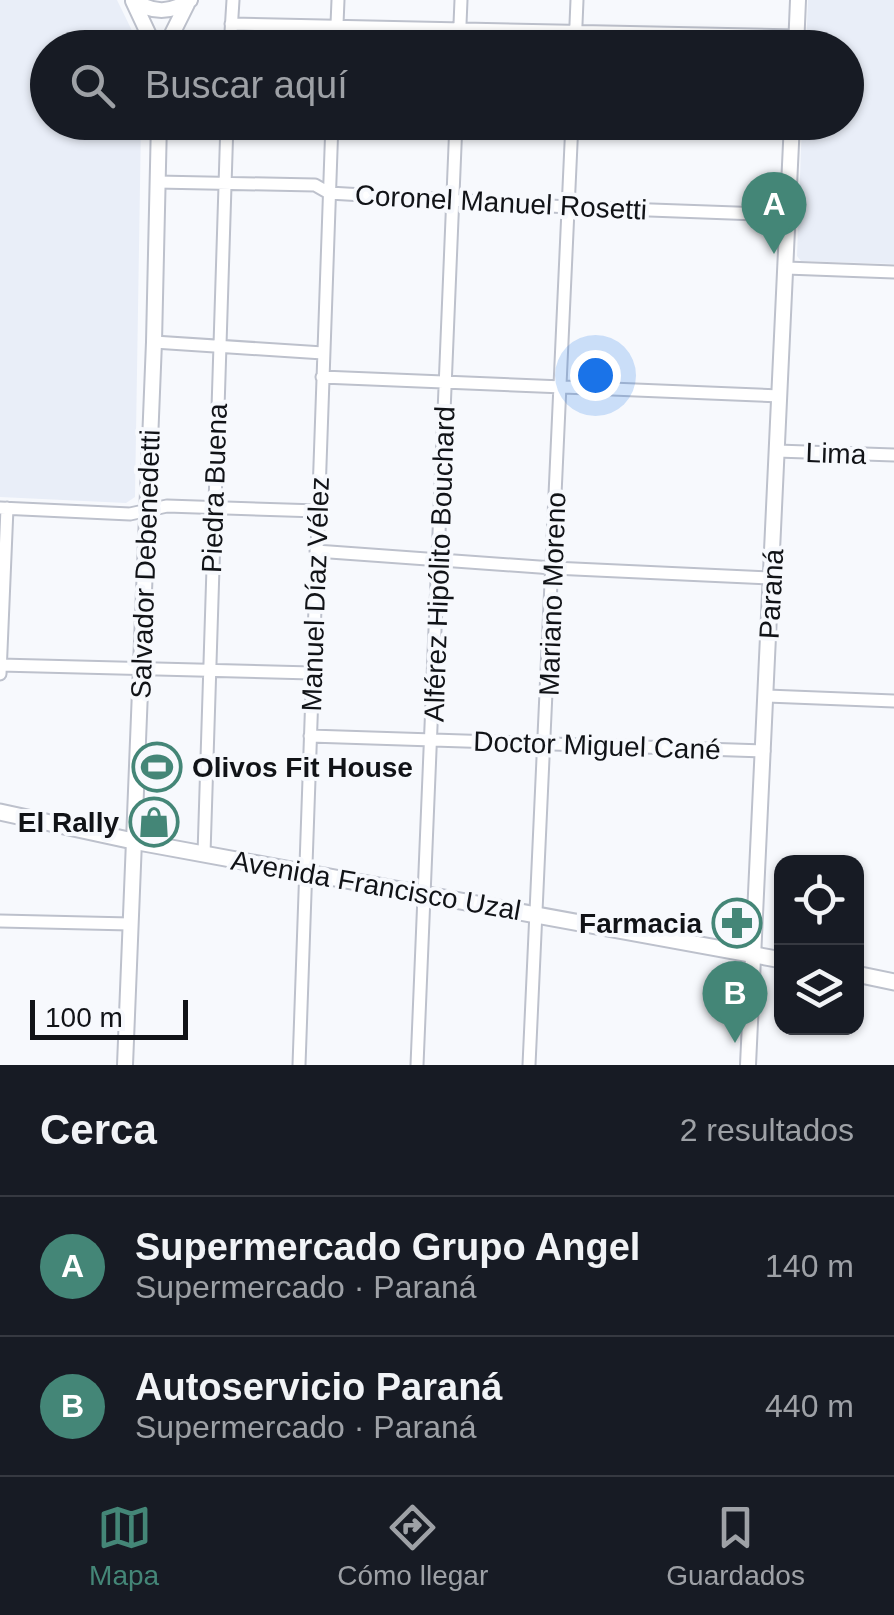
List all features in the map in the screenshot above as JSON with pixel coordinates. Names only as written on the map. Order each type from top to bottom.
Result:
[{"type":"main road","name":"Avenida Francisco Uzal","points":[[0,812],[134,841],[774,958]]},
{"type":"main road","points":[[864,976],[894,982]]},
{"type":"street","points":[[134,0],[154,10],[167,11],[190,0]]},
{"type":"street","points":[[134,0],[147,30]]},
{"type":"street","points":[[174,30],[190,0]]},
{"type":"street","points":[[231,30],[232,0]]},
{"type":"street","points":[[337,30],[338,0]]},
{"type":"street","points":[[231,24],[460,30],[460,0]]},
{"type":"street","points":[[575,30],[577,0]]},
{"type":"street","points":[[797,30],[798,0]]},
{"type":"street","name":"Salvador Debenedetti","points":[[125,1065],[154,342],[158,140]]},
{"type":"street","name":"Piedra Buena","points":[[204,854],[226,140]]},
{"type":"street","name":"Manuel Díaz Vélez","points":[[298,1065],[331,140]]},
{"type":"street","name":"Alférez Hipólito Bouchard","points":[[417,1065],[455,140]]},
{"type":"street","name":"Mariano Moreno","points":[[529,1065],[571,140]]},
{"type":"street","name":"Paraná","points":[[748,1065],[791,140]]},
{"type":"street","name":"Coronel Manuel Rosetti","points":[[156,182],[315,185],[329,193],[788,215]]},
{"type":"street","points":[[786,268],[894,272]]},
{"type":"street","points":[[154,342],[322,352]]},
{"type":"street","points":[[322,378],[780,396]]},
{"type":"street","name":"Lima","points":[[778,451],[894,455]]},
{"type":"street","points":[[0,674],[4,508],[130,514],[167,506],[318,511]]},
{"type":"street","points":[[316,551],[772,578]]},
{"type":"street","points":[[0,665],[312,673]]},
{"type":"street","points":[[767,696],[894,701]]},
{"type":"street","name":"Doctor Miguel Cané","points":[[310,736],[764,751]]},
{"type":"street","points":[[0,922],[130,924]]},
{"type":"shaded area","points":[[0,0],[117,0],[132,30],[30,30],[30,140],[141,140],[135,497],[126,503],[0,497]]},
{"type":"shaded area","points":[[808,0],[894,0],[894,264],[801,261],[797,256],[801,140],[864,140],[864,30],[807,30]]},
{"type":"place","name":"Supermercado Grupo Angel","points":[[774,254]]},
{"type":"place","name":"Olivos Fit House","points":[[157,767]]},
{"type":"place","name":"El Rally","points":[[154,822]]},
{"type":"place","name":"Farmacia","points":[[737,923]]},
{"type":"place","name":"Autoservicio Paraná","points":[[735,1043]]}]
